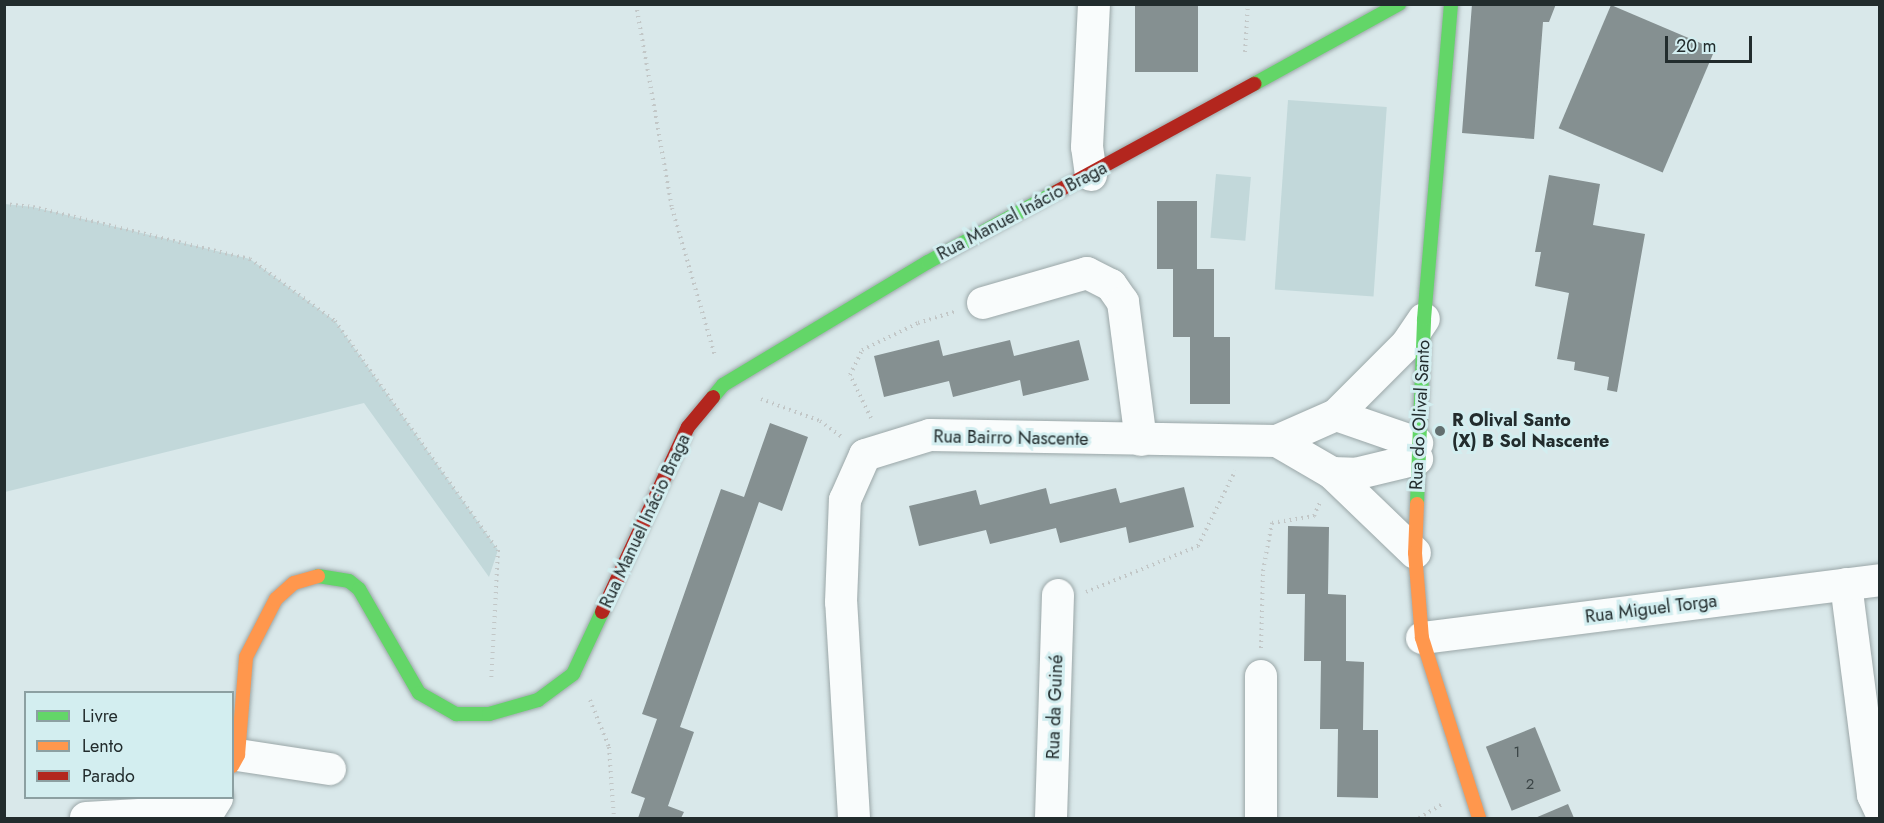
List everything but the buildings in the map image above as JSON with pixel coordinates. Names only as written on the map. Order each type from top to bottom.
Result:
[{"type":"street","points":[[1091,175],[1087,147],[1094,4]]},
{"type":"street","name":"Rua Manuel Inácio Braga","points":[[235,761],[246,657],[276,599],[294,584],[320,575],[349,581],[359,589],[419,693],[456,714],[489,714],[538,700],[573,674],[688,428],[723,385],[928,262],[1253,88],[1399,4]]},
{"type":"street","name":"Rua do Olival Santo","points":[[1451,4],[1424,319],[1414,553],[1422,638],[1479,819]]},
{"type":"street","points":[[983,303],[1087,273],[1111,285],[1123,302],[1141,440]]},
{"type":"street","name":"Rua Bairro Nascente","points":[[865,455],[930,435],[1277,441],[1336,415],[1407,344],[1424,319]]},
{"type":"street","points":[[1336,415],[1417,451]]},
{"type":"street","points":[[1277,441],[1332,473],[1414,553]]},
{"type":"street","points":[[1332,473],[1355,474],[1417,451]]},
{"type":"street","points":[[854,819],[841,602],[845,500],[865,455]]},
{"type":"street","name":"Rua Miguel Torga","points":[[1422,638],[1880,580]]},
{"type":"street","points":[[1846,584],[1873,795],[1880,810]]},
{"type":"street","name":"Rua da Guiné","points":[[1051,819],[1058,595]]},
{"type":"street","points":[[1260,676],[1261,819]]},
{"type":"street","points":[[235,761],[330,770]]},
{"type":"street","points":[[87,819],[212,809]]},
{"type":"path","points":[[636,4],[672,208],[723,385],[820,421],[865,455]]},
{"type":"path","points":[[1248,4],[1244,60],[1253,88]]},
{"type":"path","points":[[4,204],[33,207],[250,259],[335,321],[498,550],[489,714]]},
{"type":"path","points":[[871,418],[849,375],[862,350],[918,323],[983,303]]},
{"type":"path","points":[[1058,595],[1076,596],[1198,546],[1234,477],[1241,441]]},
{"type":"path","points":[[1260,676],[1263,571],[1272,523],[1314,516],[1332,473]]},
{"type":"path","points":[[573,674],[592,703],[609,747],[614,819]]},
{"type":"shaded area","points":[[1288,100],[1387,107],[1374,296],[1275,290]]},
{"type":"shaded area","points":[[1216,174],[1251,177],[1245,241],[1210,238]]},
{"type":"shaded area","points":[[5,204],[33,207],[250,259],[335,321],[498,550],[489,577],[364,403],[5,492]]},
{"type":"traffic: fast","points":[[1254,84],[1399,4]]},
{"type":"traffic: fast","points":[[1417,504],[1424,319],[1451,4]]},
{"type":"traffic: fast","points":[[713,397],[723,385],[928,262],[1056,192]]},
{"type":"traffic: fast","points":[[318,576],[349,581],[359,589],[419,693],[456,714],[489,714],[538,700],[573,674],[602,612]]},
{"type":"traffic: slow","points":[[1417,504],[1415,553],[1422,638],[1479,818]]},
{"type":"traffic: slow","points":[[234,762],[238,755],[246,657],[276,599],[294,583],[318,576]]},
{"type":"traffic: jam","points":[[1056,192],[1254,84]]},
{"type":"traffic: jam","points":[[602,612],[688,427],[713,397]]},
{"type":"place","name":"R Olival Santo (X) B Sol Nascente","points":[[1440,431]]}]
